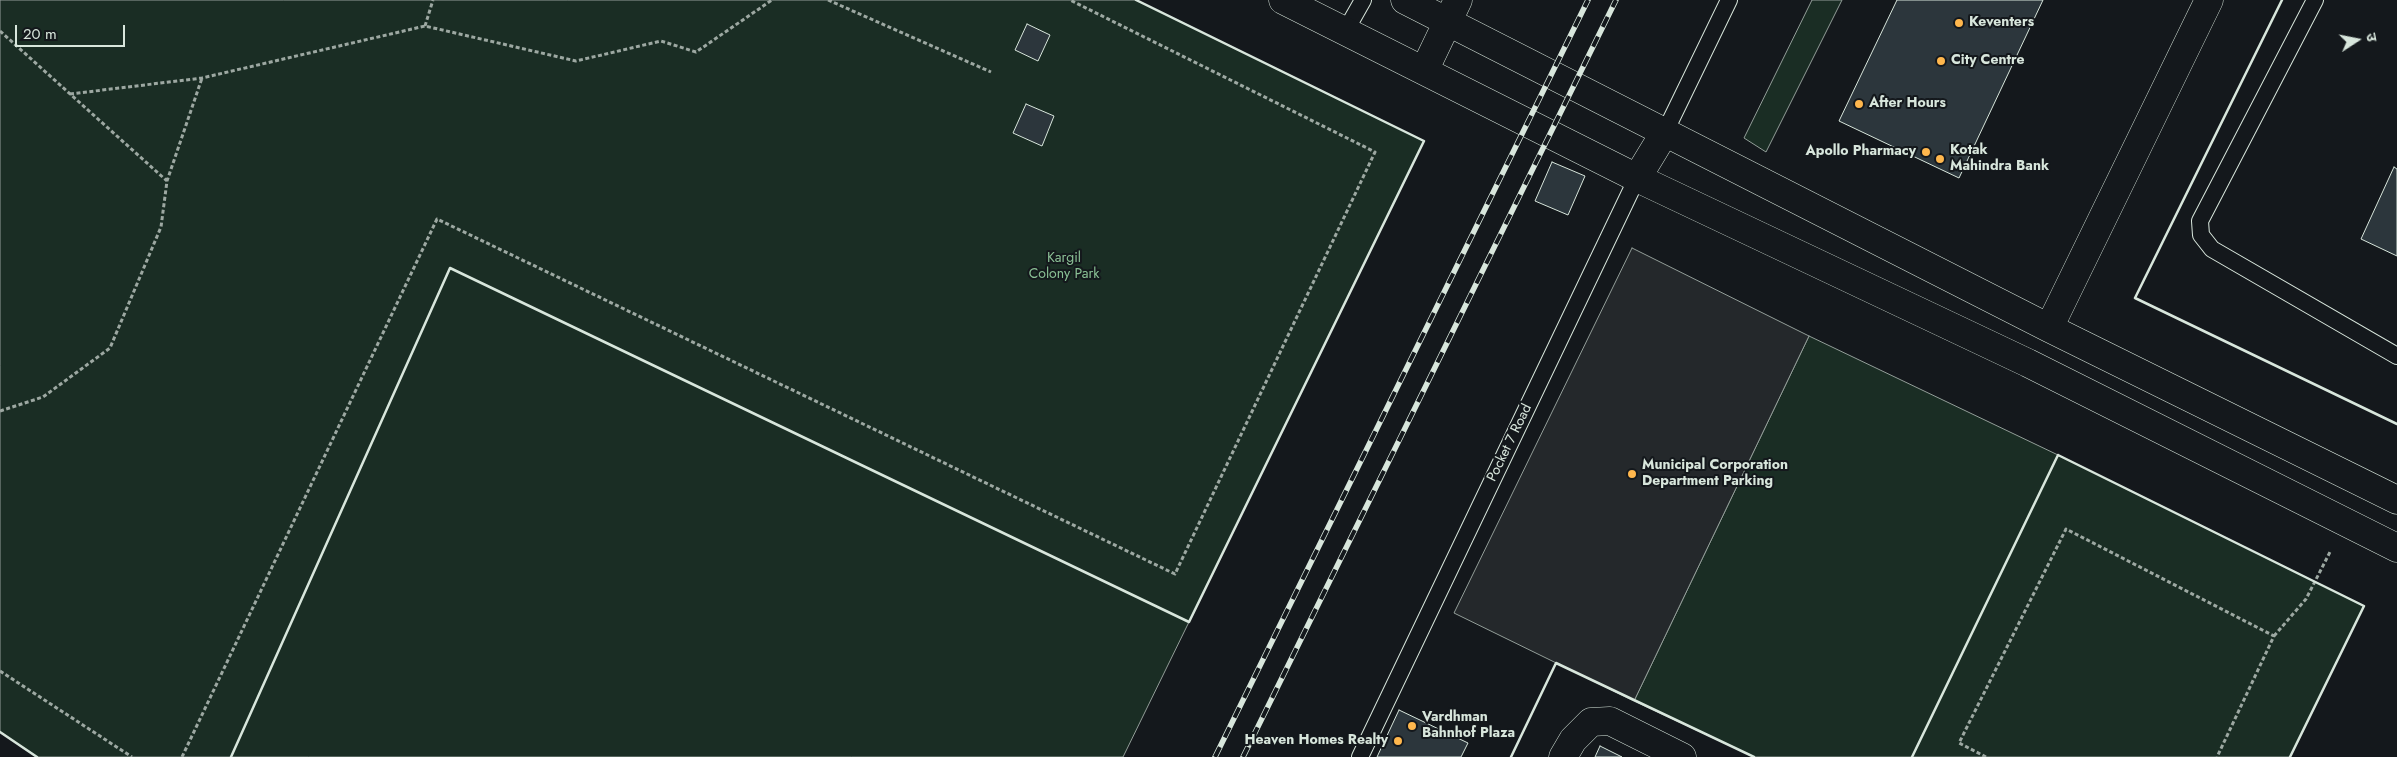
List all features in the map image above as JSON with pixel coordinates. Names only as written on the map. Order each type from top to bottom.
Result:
[{"type":"street","points":[[1283,0],[1638,178],[2028,363],[2397,548]]},
{"type":"street","points":[[1405,0],[1452,11],[1665,132],[2050,328],[2397,500]]},
{"type":"street","points":[[2050,328],[2209,0]]},
{"type":"street","points":[[1425,70],[1452,11]]},
{"type":"street","name":"Pocket 7 Road","points":[[1638,178],[1665,132]]},
{"type":"street","points":[[1563,757],[1573,740],[1591,722],[1610,721],[1682,757]]},
{"type":"lane","points":[[1346,30],[1363,0]]},
{"type":"lane","points":[[1665,132],[1729,0]]},
{"type":"lane","points":[[2315,0],[2200,221],[2201,235],[2212,249],[2397,356]]},
{"type":"lane","name":"Pocket 7 Road","points":[[1360,757],[1638,178]]},
{"type":"path","points":[[425,26],[433,0]]},
{"type":"path","points":[[70,94],[202,78],[425,26],[576,61],[660,41],[696,52],[772,0]]},
{"type":"path","points":[[828,0],[991,72]]},
{"type":"path","points":[[182,757],[437,219],[1175,574],[1376,152],[1070,0]]},
{"type":"path","points":[[0,31],[168,182]]},
{"type":"path","points":[[0,411],[43,397],[110,348],[161,227],[168,182],[202,78]]},
{"type":"path","points":[[1986,757],[1959,744],[2066,529],[2274,636]]},
{"type":"path","points":[[2217,757],[2274,636],[2306,598],[2320,572]]},
{"type":"path","points":[[0,671],[132,757]]},
{"type":"green space","name":"Kargil Colony Park","points":[[0,0],[1136,0],[1424,141],[1123,757],[37,757],[0,732]]},
{"type":"green space","points":[[1812,0],[1842,0],[1766,152],[1744,138]]},
{"type":"green space","points":[[1809,336],[2058,455],[2364,606],[2290,757],[1754,757],[1634,701]]},
{"type":"shaded area","name":"Municipal Corporation Department Parking","points":[[1632,248],[1809,336],[1634,701],[1454,613]]},
{"type":"building","name":"City Centre","points":[[1897,0],[2043,0],[1959,178],[1839,121]]},
{"type":"building","points":[[1027,24],[1050,35],[1038,61],[1015,50]]},
{"type":"building","points":[[1026,104],[1054,116],[1042,146],[1013,133]]},
{"type":"building","points":[[1552,162],[1585,176],[1568,215],[1535,201]]},
{"type":"building","points":[[2394,167],[2397,169],[2397,256],[2361,239]]},
{"type":"building","name":"Vardhman Bahnhof Plaza","points":[[1399,710],[1468,743],[1461,757],[1377,757]]},
{"type":"building","points":[[1600,746],[1622,757],[1595,757]]},
{"type":"railway","points":[[1215,757],[1588,0]]},
{"type":"railway","points":[[1243,757],[1616,0]]},
{"type":"wall","points":[[231,757],[450,268],[1189,622],[1424,141],[1136,0]]},
{"type":"wall","points":[[2282,0],[2135,298],[2397,424]]},
{"type":"wall","points":[[1912,757],[2058,455],[2364,606],[2290,757]]},
{"type":"wall","points":[[1511,757],[1556,663],[1754,757]]},
{"type":"wall","points":[[0,732],[37,757]]},
{"type":"place","name":"Keventers","points":[[1959,23]]},
{"type":"place","name":"City Centre","points":[[1941,61]]},
{"type":"place","name":"After Hours","points":[[1859,104]]},
{"type":"place","name":"Apollo Pharmacy","points":[[1926,152]]},
{"type":"place","name":"Kotak Mahindra Bank","points":[[1940,159]]},
{"type":"place","name":"Municipal Corporation Department Parking","points":[[1632,474]]},
{"type":"place","name":"Vardhman Bahnhof Plaza","points":[[1412,726]]},
{"type":"place","name":"Heaven Homes Realty","points":[[1398,741]]}]
